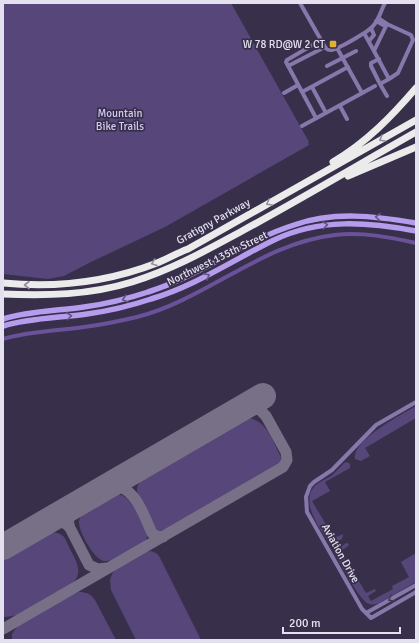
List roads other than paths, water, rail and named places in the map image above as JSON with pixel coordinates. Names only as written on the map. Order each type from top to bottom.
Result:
[{"type":"highway","points":[[302,183],[356,147],[396,111],[416,88]]},
{"type":"highway","name":"Gratigny Parkway","points":[[3,283],[50,285],[87,281],[118,275],[157,263],[188,249],[302,183],[339,164],[416,120]]},
{"type":"highway","name":"Gratigny Parkway","points":[[3,294],[64,294],[95,290],[146,277],[192,258],[322,187],[416,132]]},
{"type":"highway","points":[[322,187],[416,147]]},
{"type":"main road","name":"Northwest 135th Street","points":[[3,319],[29,313],[106,304],[150,292],[199,272],[269,235],[294,224],[310,220],[340,216],[365,216],[416,223]]},
{"type":"main road","name":"Northwest 135th Street","points":[[3,326],[32,320],[107,311],[154,298],[202,279],[275,240],[311,228],[327,225],[366,223],[416,231]]},
{"type":"street","points":[[300,3],[326,48]]},
{"type":"street","points":[[288,66],[326,48],[337,48],[364,33],[376,20],[385,3]]},
{"type":"street","points":[[376,20],[411,35],[413,40],[398,73],[380,84]]},
{"type":"street","points":[[374,51],[387,24]]},
{"type":"street","points":[[369,41],[374,35],[370,28]]},
{"type":"street","points":[[364,33],[389,79]]},
{"type":"street","points":[[316,118],[286,62],[321,40]]},
{"type":"street","points":[[312,45],[316,52]]},
{"type":"street","points":[[337,48],[362,93]]},
{"type":"street","points":[[327,66],[356,51]]},
{"type":"street","points":[[379,59],[370,65],[387,96]]},
{"type":"street","points":[[302,92],[348,67]]},
{"type":"street","points":[[284,93],[298,85]]},
{"type":"street","points":[[302,126],[375,86]]},
{"type":"street","points":[[312,87],[326,113]]},
{"type":"street","points":[[340,106],[347,119]]},
{"type":"street","name":"Aviation Drive","points":[[416,402],[372,428],[332,470],[314,482],[307,492],[306,497],[307,512],[362,610],[371,618],[416,592]]},
{"type":"street","points":[[366,613],[416,585]]},
{"type":"waterway","points":[[3,339],[33,333],[97,325],[137,317],[163,309],[259,260],[308,240],[335,235],[356,234],[386,237],[416,243]]},
{"type":"place","name":"W 78 RD@W 2 CT","points":[[333,44]]},
{"type":"park label","name":"Mountain Bike Trails","points":[[120,119]]}]
